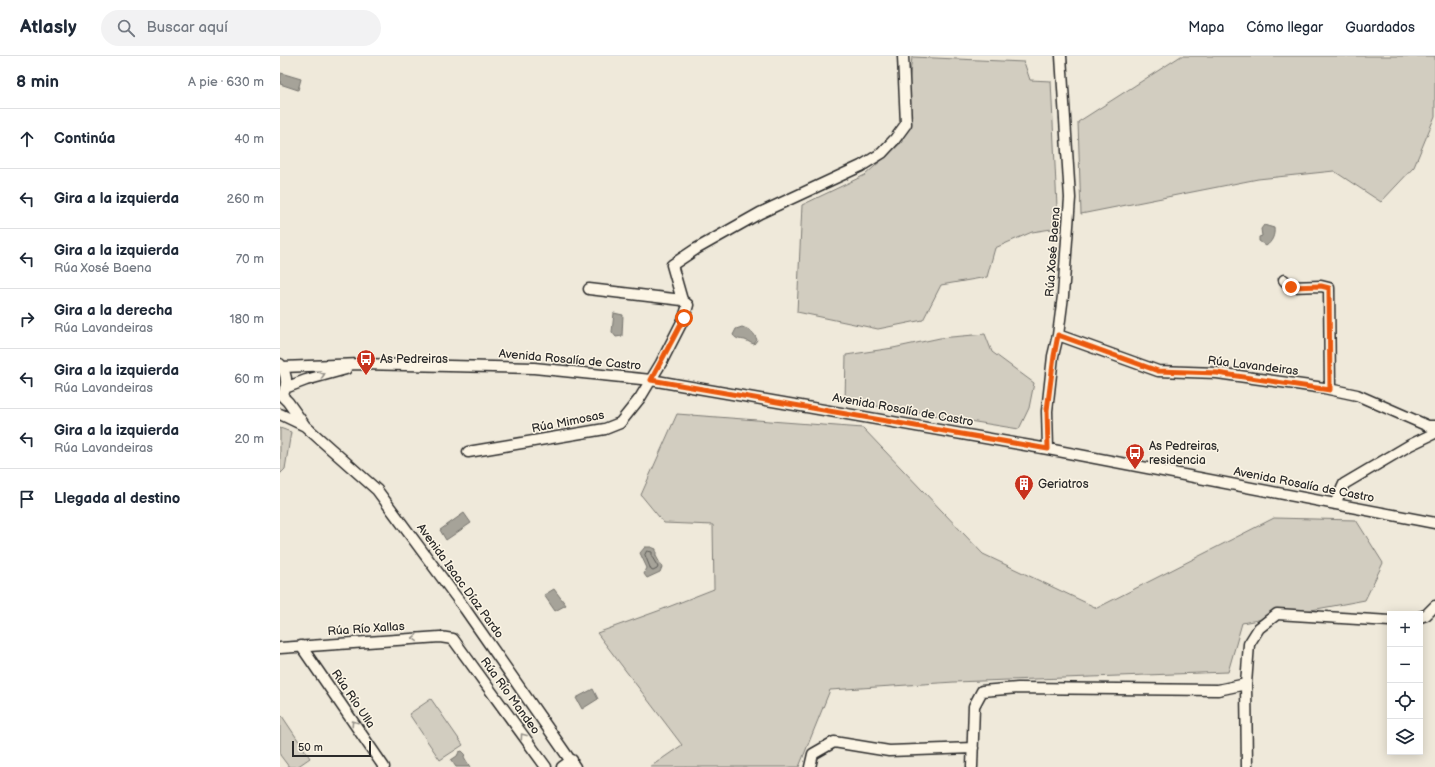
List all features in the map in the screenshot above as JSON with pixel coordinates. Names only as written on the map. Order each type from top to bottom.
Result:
[{"type":"street","points":[[589,289],[682,300],[672,265],[696,248],[760,213],[861,166],[882,153],[895,140],[906,124],[903,56]]},
{"type":"street","name":"Rúa Xosé Baena","points":[[1048,449],[1047,410],[1063,296],[1070,198],[1060,56]]},
{"type":"street","points":[[1284,280],[1291,287],[1314,286],[1329,288],[1330,390]]},
{"type":"street","name":"Rúa Mimosas","points":[[468,452],[605,429],[620,423],[640,398],[651,380],[684,318],[688,305],[682,300]]},
{"type":"street","name":"Rúa Lavandeiras","points":[[1058,335],[1158,371],[1217,373],[1357,395],[1428,426],[1435,426]]},
{"type":"street","name":"Avenida Rosalía de Castro","points":[[283,395],[306,380],[361,364]]},
{"type":"street","name":"Avenida Rosalía de Castro","points":[[281,366],[361,364],[534,368],[651,380],[1048,449],[1435,523]]},
{"type":"street","points":[[281,366],[285,374],[283,395]]},
{"type":"street","name":"Avenida Isaac Díaz Pardo","points":[[283,395],[304,426]]},
{"type":"street","name":"Avenida Isaac Díaz Pardo","points":[[280,414],[304,426],[377,490],[465,609],[573,764]]},
{"type":"street","points":[[1335,504],[1344,484],[1410,445],[1435,433]]},
{"type":"street","points":[[1423,616],[1435,606]]},
{"type":"street","points":[[1247,767],[1246,684],[1249,644],[1259,628],[1277,614],[1387,621]]},
{"type":"street","name":"Rúa Río Xallas","points":[[280,648],[440,636],[453,640]]},
{"type":"street","name":"Rúa Río Mandeo","points":[[453,640],[546,767]]},
{"type":"street","name":"Rúa Río Ulla","points":[[302,646],[384,767]]},
{"type":"street","points":[[972,767],[974,706],[982,691],[1018,688],[1218,690],[1246,684]]},
{"type":"street","points":[[810,767],[813,754],[834,742],[889,751],[973,748]]},
{"type":"street","points":[[562,767],[573,764]]},
{"type":"shaded area","points":[[1181,56],[1435,56],[1435,116],[1414,167],[1381,202],[1334,171],[1258,179],[1081,214],[1078,122]]},
{"type":"shaded area","points":[[912,57],[1024,62],[1030,80],[1051,81],[1058,228],[1032,232],[995,248],[987,277],[941,285],[923,320],[878,329],[797,312],[802,205],[865,175],[902,142]]},
{"type":"shaded area","points":[[985,334],[992,352],[1034,383],[1029,408],[1019,429],[845,401],[846,355],[893,348],[940,338]]},
{"type":"shaded area","points":[[677,414],[863,428],[983,554],[1097,608],[1274,518],[1356,520],[1383,563],[1365,600],[1242,623],[1228,672],[954,682],[830,690],[799,767],[650,767],[682,745],[597,633],[714,589],[713,525],[664,523],[641,495]]},
{"type":"shaded area","points":[[280,428],[291,432],[285,469],[280,474]]},
{"type":"shaded area","points":[[431,699],[463,745],[440,760],[409,714]]},
{"type":"shaded area","points":[[282,716],[310,758],[297,767],[289,767],[280,755],[280,718]]},
{"type":"water","points":[[281,73],[301,79],[298,90],[280,84]]},
{"type":"water","points":[[1264,225],[1274,228],[1273,238],[1266,246],[1259,241],[1259,237],[1262,236],[1261,229]]},
{"type":"water","points":[[614,313],[623,315],[622,336],[616,337],[612,332]]},
{"type":"water","points":[[742,327],[755,335],[757,340],[754,344],[734,337],[733,335],[736,329]]},
{"type":"water","points":[[464,513],[471,523],[446,540],[440,530]]},
{"type":"water","points":[[645,547],[656,549],[656,556],[662,567],[660,572],[647,578],[644,574],[647,568],[640,553]]},
{"type":"water","points":[[554,589],[566,605],[555,611],[544,595]]},
{"type":"water","points":[[593,689],[598,699],[582,709],[576,698]]},
{"type":"water","points":[[462,751],[465,754],[464,757],[470,767],[456,767],[451,760]]},
{"type":"place","name":"As Pedreiras","points":[[366,376]]},
{"type":"place","name":"As Pedreiras, residencia","points":[[1135,470]]},
{"type":"place","name":"Geriatros","points":[[1024,501]]},
{"type":"route","points":[[684,318],[651,380],[1048,449],[1049,436],[1047,410],[1058,335],[1158,371],[1217,373],[1330,390],[1329,288],[1321,286],[1291,287]]}]
